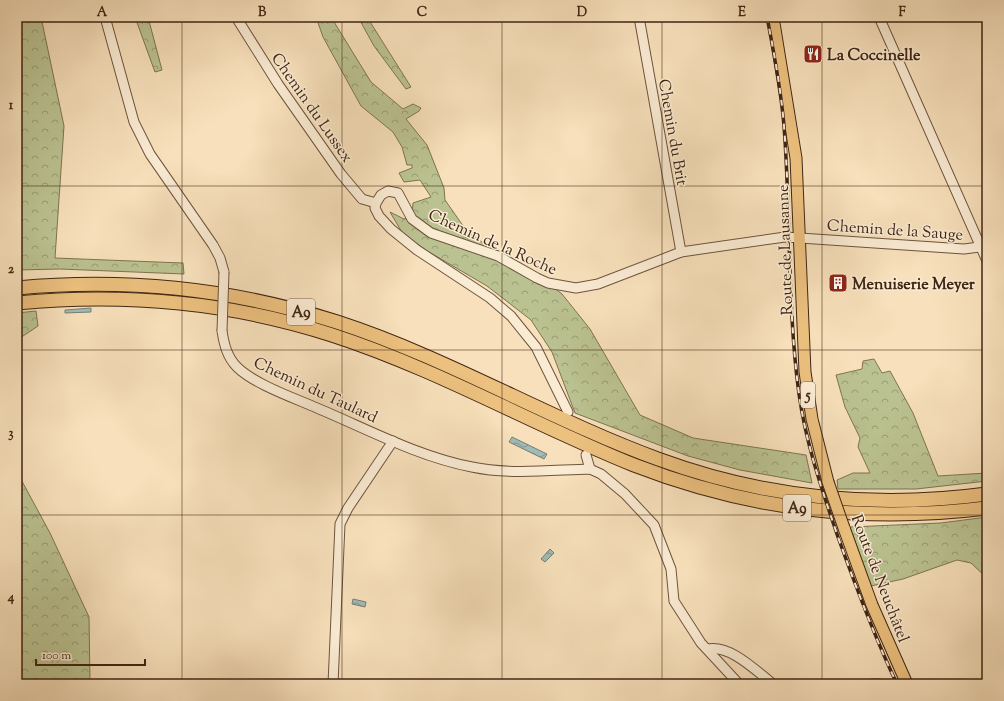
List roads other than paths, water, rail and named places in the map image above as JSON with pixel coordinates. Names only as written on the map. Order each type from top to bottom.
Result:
[{"type":"highway","name":"A9","points":[[17,288],[113,284],[178,288],[245,299],[311,314],[358,329],[415,352],[589,430],[658,459],[750,486],[803,495],[864,501],[924,500],[987,494]]},
{"type":"highway","name":"A9","points":[[17,303],[116,299],[156,301],[217,308],[295,324],[353,342],[404,362],[634,464],[701,488],[741,498],[803,509],[864,514],[925,514],[987,508]]},
{"type":"main road","name":"Route de Lausanne","points":[[773,17],[796,158],[805,372],[812,419],[828,482]]},
{"type":"main road","name":"Route de Neuchâtel","points":[[828,482],[872,605],[907,684]]},
{"type":"street","name":"Chemin du Lussex","points":[[236,17],[278,84],[341,174],[362,199],[376,203]]},
{"type":"street","name":"Chemin du Brit","points":[[639,17],[681,252]]},
{"type":"street","points":[[879,17],[984,247],[987,261]]},
{"type":"street","name":"Chemin du Taulard","points":[[106,18],[134,122],[150,154],[213,245],[220,258],[224,272],[222,331],[225,348],[236,366],[245,374],[273,389],[441,460],[473,468],[503,470],[590,470]]},
{"type":"street","name":"Chemin de la Roche","points":[[376,203],[380,195],[388,190],[395,191],[400,195],[412,219],[427,231],[498,256],[537,278],[561,286],[576,288],[598,284],[681,252],[785,237],[800,238]]},
{"type":"street","points":[[376,203],[378,216],[404,240],[490,298],[511,316],[536,347],[568,412]]},
{"type":"street","name":"Chemin de la Sauge","points":[[800,238],[964,249],[984,247]]},
{"type":"street","points":[[333,684],[340,524],[348,508],[394,441]]},
{"type":"street","points":[[586,455],[590,470],[601,474],[625,494],[654,524],[671,569],[674,601],[701,643],[739,684]]},
{"type":"street","points":[[708,649],[716,647],[732,654],[773,684]]},
{"type":"street","points":[[871,684],[880,684]]},
{"type":"water","points":[[91,308],[91,312],[65,313],[65,310]]},
{"type":"water","points":[[512,437],[547,454],[544,459],[509,442]]},
{"type":"water","points":[[550,549],[554,553],[545,562],[541,559]]},
{"type":"water","points":[[353,599],[366,602],[365,607],[352,604]]},
{"type":"railway","points":[[767,17],[783,112],[795,361],[802,413],[815,467],[838,537],[873,630],[897,684]]},
{"type":"place","name":"La Coccinelle","points":[[813,54]]},
{"type":"place","name":"Menuiserie Meyer","points":[[838,283]]}]
